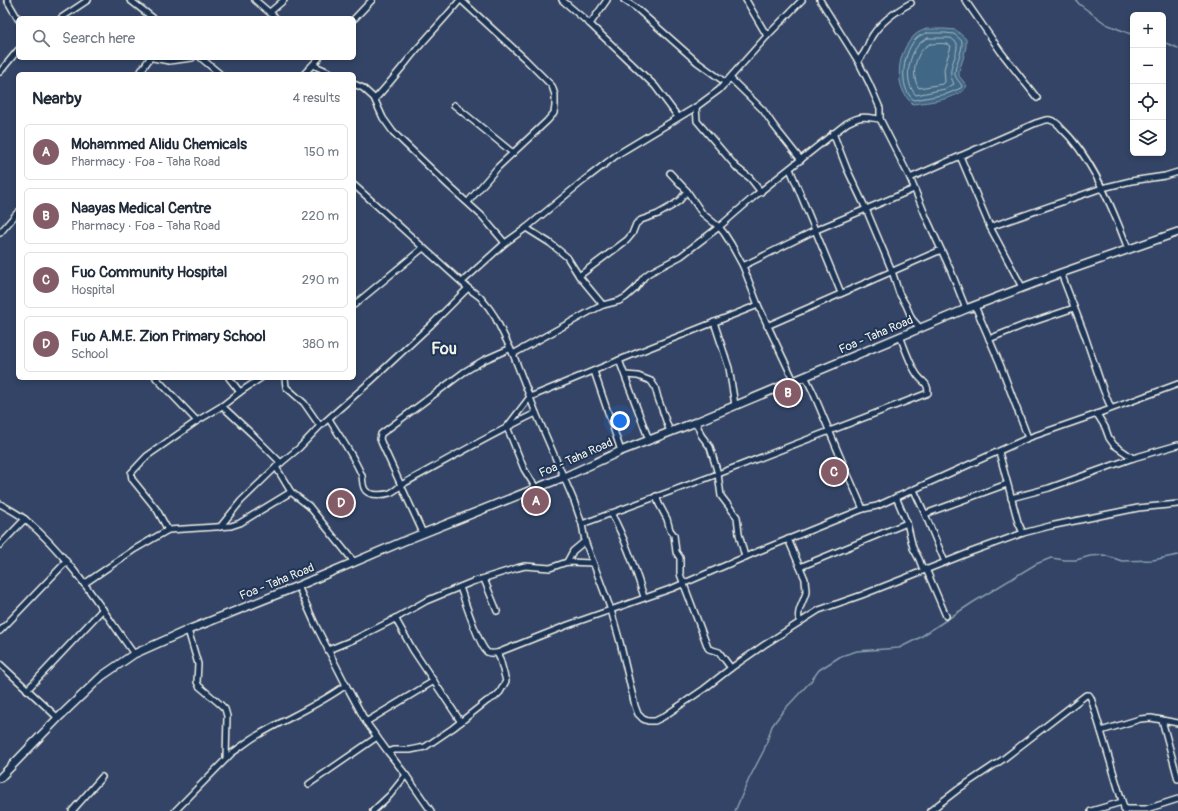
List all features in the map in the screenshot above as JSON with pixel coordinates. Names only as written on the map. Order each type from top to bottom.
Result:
[{"type":"street","points":[[7,0],[16,16]]},
{"type":"street","points":[[64,16],[88,0]]},
{"type":"street","points":[[130,0],[150,16]]},
{"type":"street","points":[[255,0],[274,16]]},
{"type":"street","points":[[270,12],[284,0]]},
{"type":"street","points":[[356,17],[372,0]]},
{"type":"street","points":[[375,99],[461,0],[526,59],[552,86],[555,95],[554,113],[498,167],[468,202]]},
{"type":"street","points":[[562,0],[590,24],[655,86],[678,117]]},
{"type":"street","points":[[590,24],[607,0]]},
{"type":"street","points":[[624,0],[636,8],[697,62],[726,83]]},
{"type":"street","points":[[746,0],[767,36]]},
{"type":"street","points":[[462,282],[505,242],[526,228],[618,154],[696,107],[719,90],[767,36],[802,0]]},
{"type":"street","points":[[820,0],[858,61],[876,98],[880,108],[880,119],[910,178],[966,309]]},
{"type":"street","points":[[965,0],[1001,52],[1037,98]]},
{"type":"street","points":[[858,61],[877,30],[891,15],[911,3]]},
{"type":"street","points":[[0,72],[16,52]]},
{"type":"street","points":[[140,72],[150,60]]},
{"type":"street","points":[[163,60],[177,60]]},
{"type":"street","points":[[203,60],[218,72]]},
{"type":"street","points":[[306,72],[317,60]]},
{"type":"street","points":[[313,65],[329,72]]},
{"type":"street","points":[[730,78],[763,110],[801,160]]},
{"type":"street","points":[[356,85],[363,88],[375,99],[383,118],[393,132],[449,186],[468,202],[505,242]]},
{"type":"street","points":[[454,105],[513,153]]},
{"type":"street","points":[[696,107],[697,121],[737,168],[750,178],[761,192]]},
{"type":"street","points":[[512,354],[604,305],[611,304],[626,297],[649,273],[681,256],[847,123],[863,116],[880,119]]},
{"type":"street","points":[[910,178],[1036,124],[1046,120],[1051,120],[1067,133],[1087,160],[1117,218],[1128,249]]},
{"type":"street","points":[[833,133],[847,169],[866,209],[892,271],[899,293],[912,319],[920,328]]},
{"type":"street","points":[[960,156],[990,227],[1022,287]]},
{"type":"street","points":[[790,169],[841,293]]},
{"type":"street","points":[[990,227],[1102,188],[1131,181],[1165,176],[1178,172]]},
{"type":"street","points":[[670,173],[687,192],[702,213],[719,227],[731,244],[743,266],[767,326],[794,381]]},
{"type":"street","points":[[356,187],[468,288],[480,297],[495,317],[564,477],[582,524],[585,540],[611,610],[620,642],[634,706],[638,714],[643,719],[648,721],[654,721],[663,717],[764,645],[819,610],[1023,533],[1138,508],[1178,504]]},
{"type":"street","points":[[743,266],[816,230],[914,189]]},
{"type":"street","points":[[580,276],[627,240],[632,234],[636,224],[641,220],[658,214],[680,200],[687,192]]},
{"type":"street","points":[[0,233],[16,214]]},
{"type":"street","points":[[526,228],[550,243],[567,257],[580,276],[604,305]]},
{"type":"street","name":"Foa - Taha Road","points":[[0,778],[58,718],[102,676],[134,654],[188,630],[298,586],[423,533],[564,477],[621,451],[696,422],[966,309],[1060,273],[1178,232]]},
{"type":"street","points":[[356,303],[423,248]]},
{"type":"street","points":[[767,326],[941,250]]},
{"type":"street","points":[[1060,273],[1084,333],[1111,408]]},
{"type":"street","points":[[220,527],[241,501],[468,288]]},
{"type":"street","points":[[507,427],[530,398],[619,360],[758,305]]},
{"type":"street","points":[[975,306],[1000,364],[1028,438]]},
{"type":"street","points":[[989,339],[1074,308]]},
{"type":"street","points":[[714,322],[729,368],[735,405]]},
{"type":"street","points":[[582,524],[718,474],[928,393],[928,386],[915,371],[900,336]]},
{"type":"street","points":[[423,533],[382,444],[380,439],[381,434],[464,372],[484,360],[509,349]]},
{"type":"street","points":[[619,360],[649,440]]},
{"type":"street","points":[[594,371],[621,451]]},
{"type":"street","points":[[625,375],[638,376],[651,381],[655,387],[670,432]]},
{"type":"street","points":[[805,376],[863,509]]},
{"type":"street","points":[[158,380],[197,421]]},
{"type":"street","points":[[231,380],[240,392]]},
{"type":"street","points":[[168,530],[157,510],[132,479],[130,473],[147,456],[258,380]]},
{"type":"street","points":[[286,380],[286,387],[304,403],[320,426]]},
{"type":"street","points":[[460,587],[474,626],[483,645],[490,653],[497,653],[644,597],[660,593],[745,556],[863,509],[877,506],[1028,438],[1178,384]]},
{"type":"street","points":[[222,406],[281,463]]},
{"type":"street","points":[[329,419],[349,451],[362,477],[364,488],[371,494],[376,494],[390,493],[396,490],[401,485],[507,427],[536,413]]},
{"type":"street","points":[[1097,414],[1114,445],[1133,458]]},
{"type":"street","points":[[696,422],[701,435],[710,447],[718,474],[721,496],[737,517],[739,534],[745,556]]},
{"type":"street","points":[[507,427],[524,469],[536,488]]},
{"type":"street","points":[[1011,498],[1049,488],[1133,458],[1178,445]]},
{"type":"street","points":[[999,452],[1018,522],[1023,533]]},
{"type":"street","points":[[276,468],[291,492],[309,506],[354,562]]},
{"type":"street","points":[[925,514],[1008,484]]},
{"type":"street","points":[[914,490],[945,562]]},
{"type":"street","points":[[84,584],[135,549],[168,530],[231,526],[240,523],[291,492]]},
{"type":"street","points":[[656,496],[658,504],[667,519],[670,530],[674,535],[676,552],[680,558],[680,574],[708,648],[719,652],[731,668]]},
{"type":"street","points":[[896,497],[907,523],[913,548],[920,559],[922,567],[926,569],[946,616]]},
{"type":"street","points":[[0,504],[25,519],[47,540],[84,584],[134,654]]},
{"type":"street","points":[[612,513],[629,550],[644,597]]},
{"type":"street","points":[[0,545],[25,519]]},
{"type":"street","points":[[800,567],[907,523]]},
{"type":"street","points":[[788,539],[805,579],[806,592],[798,615],[800,622]]},
{"type":"street","points":[[567,562],[573,552],[585,540]]},
{"type":"street","points":[[0,631],[66,562]]},
{"type":"street","points":[[328,650],[355,639],[426,601],[484,579],[525,566],[550,568],[567,562],[593,563]]},
{"type":"street","points":[[484,579],[496,611]]},
{"type":"street","points":[[298,586],[316,626],[366,722],[431,811]]},
{"type":"street","points":[[27,690],[103,609]]},
{"type":"street","points":[[395,618],[413,650],[462,722]]},
{"type":"street","points":[[188,630],[198,664],[197,682],[199,686],[220,704],[225,710],[227,716],[226,759]]},
{"type":"street","points":[[388,752],[394,750],[410,750],[425,746],[462,722],[487,701],[495,697],[500,692],[506,681],[497,653]]},
{"type":"street","points":[[0,664],[58,718]]},
{"type":"street","points":[[366,722],[434,681]]},
{"type":"street","points":[[175,811],[232,753],[252,739],[320,702],[346,685]]},
{"type":"street","points":[[930,811],[960,788],[1007,756],[1086,695],[1089,695],[1091,698],[1124,810],[1146,809],[1178,798]]},
{"type":"street","points":[[1101,731],[1140,719],[1151,718],[1178,723]]},
{"type":"street","points":[[1162,720],[1178,779]]},
{"type":"street","points":[[309,784],[377,737]]},
{"type":"street","points":[[373,811],[390,795],[406,775]]},
{"type":"street","points":[[72,811],[102,778]]},
{"type":"street","points":[[1091,811],[1122,802]]},
{"type":"water","points":[[926,29],[956,30],[966,39],[966,47],[959,76],[967,86],[963,91],[942,100],[913,104],[902,89],[899,70],[904,51],[909,42],[916,34]]},
{"type":"waterway","points":[[1076,0],[1079,4],[1106,24],[1130,34]]},
{"type":"waterway","points":[[1166,43],[1178,48]]},
{"type":"waterway","points":[[735,811],[764,750],[772,726],[783,711],[811,681],[819,670],[841,656],[857,651],[899,648],[919,638],[972,603],[1036,564],[1051,558],[1076,560],[1090,556],[1104,555],[1122,561],[1153,560],[1178,555]]},
{"type":"place","name":"Naayas Medical Centre","points":[[788,393]]},
{"type":"place","name":"Fuo Community Hospital","points":[[834,472]]},
{"type":"place","name":"Mohammed Alidu Chemicals","points":[[536,501]]},
{"type":"place","name":"Fuo A.M.E. Zion Primary School","points":[[341,503]]},
{"type":"district","name":"Fou","points":[[444,349]]}]
